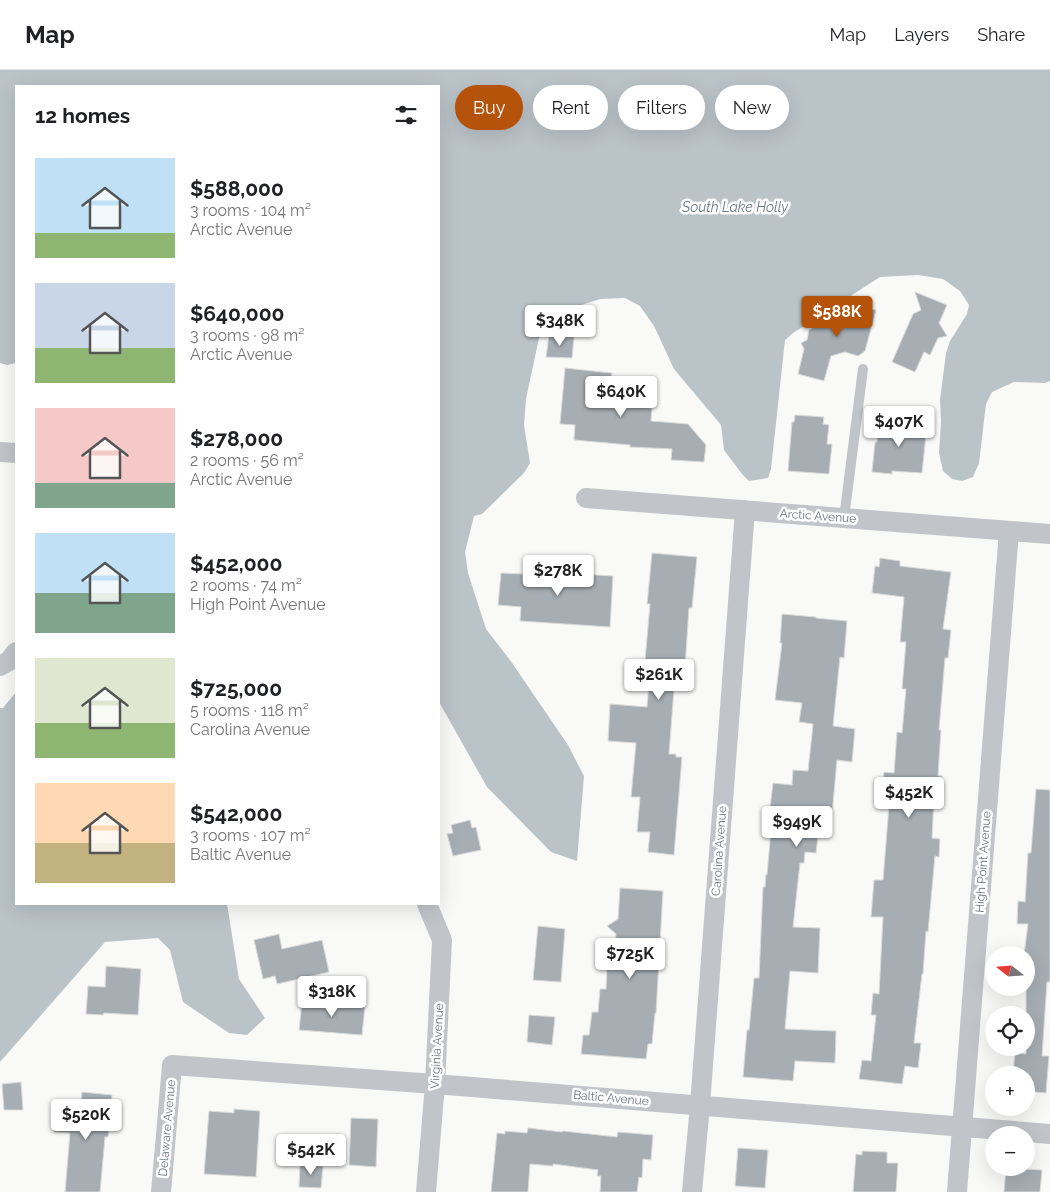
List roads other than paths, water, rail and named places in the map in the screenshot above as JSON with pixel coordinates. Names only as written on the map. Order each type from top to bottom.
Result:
[{"type":"street","points":[[0,452],[15,453]]},
{"type":"street","name":"Arctic Avenue","points":[[586,498],[1050,534]]},
{"type":"street","name":"Carolina Avenue","points":[[692,1192],[744,510]]},
{"type":"street","name":"High Point Avenue","points":[[957,1192],[1009,531]]},
{"type":"street","points":[[0,666],[15,653]]},
{"type":"street","name":"Virginia Avenue","points":[[426,1192],[435,1084],[442,940],[427,905]]},
{"type":"street","name":"Baltic Avenue","points":[[172,1065],[435,1084],[1050,1134]]},
{"type":"street","name":"Delaware Avenue","points":[[162,1192],[172,1065]]},
{"type":"lane","points":[[844,518],[863,369]]},
{"type":"water","name":"South Lake Holly","points":[[0,70],[1050,70],[1050,381],[1045,383],[1014,382],[992,392],[986,404],[979,463],[973,477],[962,481],[952,479],[943,471],[939,453],[940,400],[946,353],[950,341],[967,314],[969,305],[960,291],[943,279],[918,275],[880,277],[785,340],[771,469],[768,478],[749,481],[724,450],[721,425],[674,369],[654,326],[640,306],[625,298],[600,299],[572,308],[552,320],[539,338],[526,399],[524,425],[530,463],[524,473],[482,514],[474,516],[465,552],[468,573],[486,629],[510,660],[568,745],[584,776],[577,861],[551,852],[487,787],[440,704],[440,85],[15,85],[15,363],[7,365],[0,363]]},
{"type":"water","points":[[15,693],[15,905],[227,905],[239,979],[265,1018],[247,1035],[229,1033],[183,1002],[170,950],[158,938],[105,942],[0,1062],[0,708],[3,708]]}]
